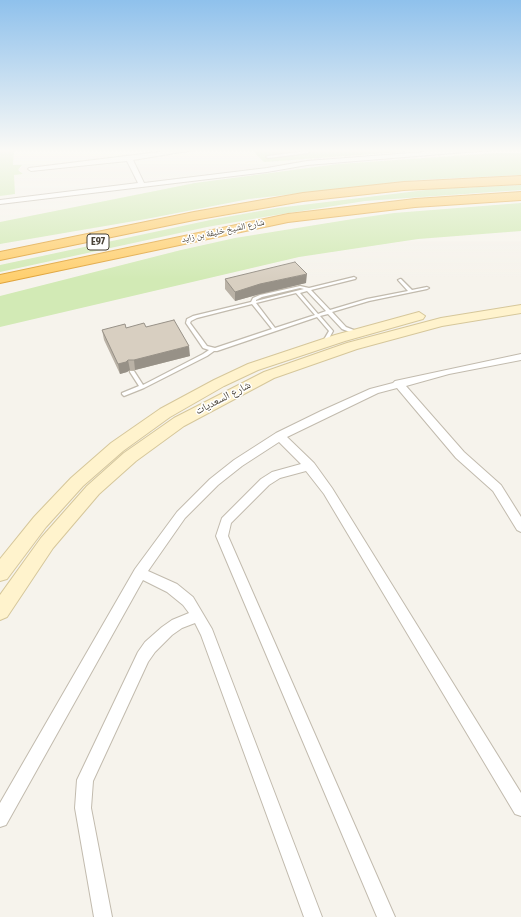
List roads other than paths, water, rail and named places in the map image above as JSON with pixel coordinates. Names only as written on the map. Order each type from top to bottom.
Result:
[{"type":"highway","name":"شارع الشيخ خليفة بن زايد","points":[[0,256],[194,216],[282,200],[337,193]]},
{"type":"highway","name":"شارع الشيخ خليفة بن زايد","points":[[0,279],[238,228],[294,218],[369,207],[441,200],[521,196]]},
{"type":"highway","points":[[0,245],[100,228],[194,216]]},
{"type":"highway","name":"E97","points":[[0,261],[144,233],[194,216]]},
{"type":"highway","points":[[0,292],[208,239],[238,228]]},
{"type":"street","points":[[0,202],[77,193]]},
{"type":"street","name":"شارع السعديات","points":[[0,573],[60,499],[93,467],[136,433],[165,413],[219,383],[260,365],[359,333],[422,316],[521,300]]},
{"type":"street","name":"شارع السعديات","points":[[0,611],[48,543],[93,490],[130,457],[179,422],[269,375],[324,355],[441,322],[521,309]]},
{"type":"street","points":[[0,819],[140,574],[169,530],[202,493],[238,463],[280,436],[351,401],[398,383],[481,364],[521,357]]},
{"type":"street","points":[[398,383],[463,458],[497,488],[521,526]]},
{"type":"street","points":[[280,436],[310,466],[328,491],[521,808]]},
{"type":"street","points":[[310,466],[276,475],[265,482],[226,521],[222,536],[386,917]]},
{"type":"street","points":[[140,574],[172,588],[188,601],[207,633],[313,917]]},
{"type":"street","points":[[103,917],[83,808],[85,780],[140,664],[150,647],[172,627],[198,616]]},
{"type":"lane","points":[[212,350],[205,347],[189,325],[190,320],[354,278]]},
{"type":"lane","points":[[400,280],[412,292]]},
{"type":"lane","points":[[253,303],[254,299],[261,296],[297,288],[308,289],[344,328],[359,333]]},
{"type":"lane","points":[[124,394],[142,387],[212,350],[220,349],[274,329],[368,300],[427,288]]},
{"type":"lane","points":[[297,292],[331,331],[323,344]]},
{"type":"lane","points":[[253,303],[274,329]]},
{"type":"lane","points":[[132,372],[142,387]]}]
